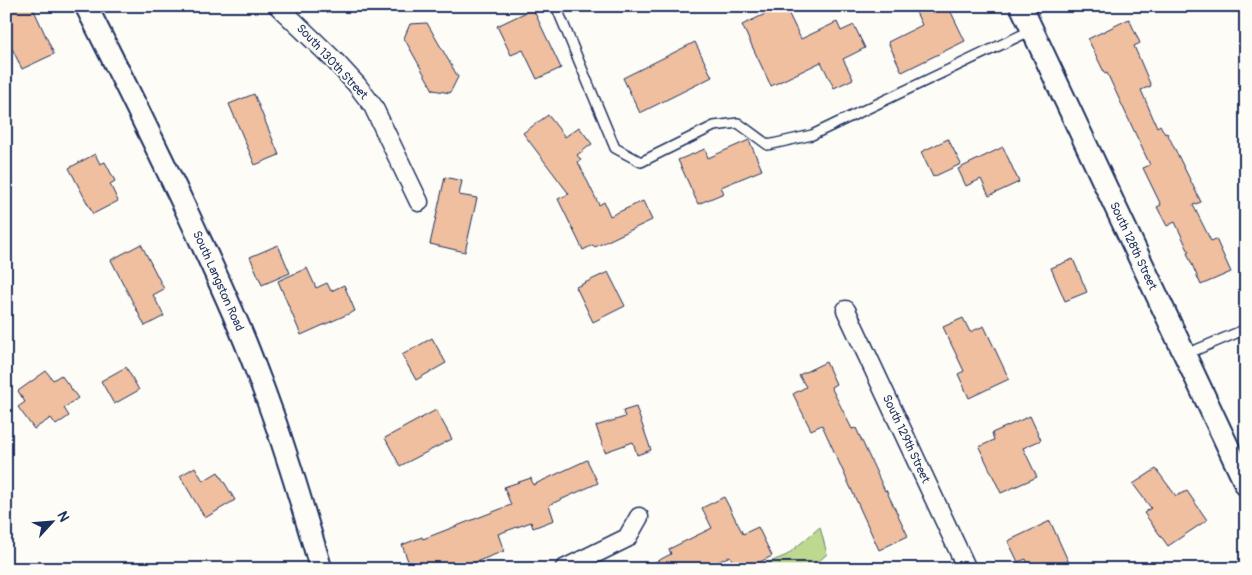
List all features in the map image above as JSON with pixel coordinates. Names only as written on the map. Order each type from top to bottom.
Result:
[{"type":"street","name":"South Langston Road","points":[[86,6],[132,96],[226,296],[255,366],[272,414],[321,569]]},
{"type":"street","name":"South 130th Street","points":[[278,6],[334,60],[373,106],[419,202]]},
{"type":"street","name":"South 128th Street","points":[[1021,6],[1246,485]]},
{"type":"street","name":"South 129th Street","points":[[846,310],[967,569]]},
{"type":"street","points":[[564,569],[627,538],[639,517]]},
{"type":"lane","points":[[556,6],[615,148],[641,162],[714,126],[738,123],[768,146],[812,135],[1032,30]]},
{"type":"lane","points":[[1184,355],[1246,328]]},
{"type":"green space","points":[[820,527],[827,554],[810,569],[753,569],[787,555]]},
{"type":"building","points":[[6,6],[32,6],[54,54],[22,69],[6,36]]},
{"type":"building","points":[[785,6],[801,39],[837,22],[841,31],[854,25],[865,48],[843,59],[853,79],[834,88],[821,62],[771,86],[742,25]]},
{"type":"building","points":[[913,6],[948,6],[965,41],[902,72],[888,42],[922,25]]},
{"type":"building","points":[[533,9],[561,68],[537,79],[523,50],[511,55],[497,26]]},
{"type":"building","points":[[1129,19],[1140,43],[1134,46],[1151,86],[1141,90],[1157,127],[1160,125],[1165,134],[1167,133],[1201,202],[1193,205],[1211,241],[1216,239],[1231,272],[1201,285],[1175,222],[1167,226],[1157,207],[1161,205],[1143,168],[1150,165],[1107,73],[1105,74],[1088,39]]},
{"type":"building","points":[[427,23],[458,77],[450,93],[433,90],[404,38],[410,24]]},
{"type":"building","points":[[695,42],[712,77],[640,113],[623,78]]},
{"type":"building","points":[[254,94],[279,155],[255,165],[229,104]]},
{"type":"building","points":[[548,115],[565,137],[579,127],[592,144],[577,155],[581,160],[578,162],[599,205],[604,202],[610,216],[643,201],[652,220],[595,247],[593,245],[583,250],[558,199],[569,194],[523,133]]},
{"type":"building","points":[[948,139],[961,164],[933,177],[921,152]]},
{"type":"building","points":[[749,140],[762,170],[721,187],[724,193],[698,204],[678,160],[705,149],[708,158]]},
{"type":"building","points":[[1003,147],[1019,182],[989,196],[981,179],[966,186],[958,169]]},
{"type":"building","points":[[95,154],[100,164],[105,162],[115,181],[110,184],[118,201],[93,214],[69,168]]},
{"type":"building","points":[[445,177],[462,181],[459,195],[477,198],[465,252],[430,244]]},
{"type":"building","points":[[141,244],[164,289],[153,295],[164,316],[145,326],[111,260]]},
{"type":"building","points":[[278,245],[290,273],[262,285],[250,257]]},
{"type":"building","points":[[1073,259],[1087,292],[1065,301],[1051,268]]},
{"type":"building","points":[[307,268],[316,288],[327,283],[331,291],[344,285],[355,311],[301,335],[278,281]]},
{"type":"building","points":[[608,272],[625,306],[593,322],[576,287]]},
{"type":"building","points":[[963,318],[970,332],[984,326],[1009,379],[969,398],[958,374],[964,371],[943,327]]},
{"type":"building","points":[[432,338],[446,363],[416,380],[402,355]]},
{"type":"building","points":[[826,362],[836,384],[831,387],[852,429],[856,428],[908,536],[879,550],[822,425],[811,430],[793,394],[806,387],[799,375]]},
{"type":"building","points":[[126,367],[139,390],[114,404],[101,381]]},
{"type":"building","points":[[46,371],[53,380],[61,375],[78,398],[64,408],[69,416],[56,425],[51,418],[34,429],[18,407],[25,402],[18,391]]},
{"type":"building","points":[[636,407],[651,450],[637,455],[633,442],[605,452],[596,426],[625,417],[623,411]]},
{"type":"building","points":[[436,410],[452,439],[400,466],[385,438]]},
{"type":"building","points":[[1030,416],[1041,440],[1023,448],[1037,477],[1001,493],[979,447],[994,440],[992,433]]},
{"type":"building","points":[[587,460],[598,483],[549,505],[554,520],[533,528],[531,522],[498,534],[504,551],[463,567],[461,562],[443,569],[411,569],[402,545],[422,537],[423,539],[511,505],[504,487],[531,478],[533,485]]},
{"type":"building","points":[[195,467],[203,481],[218,472],[235,500],[205,518],[180,476]]},
{"type":"building","points":[[1156,469],[1176,496],[1187,491],[1207,520],[1168,546],[1144,513],[1151,508],[1133,484]]},
{"type":"building","points":[[724,497],[743,534],[758,527],[772,556],[746,569],[736,569],[730,556],[704,569],[642,569],[671,554],[669,549],[712,528],[702,508]]},
{"type":"building","points":[[1050,521],[1069,563],[1057,569],[1031,569],[1026,559],[1018,562],[1008,541]]}]
